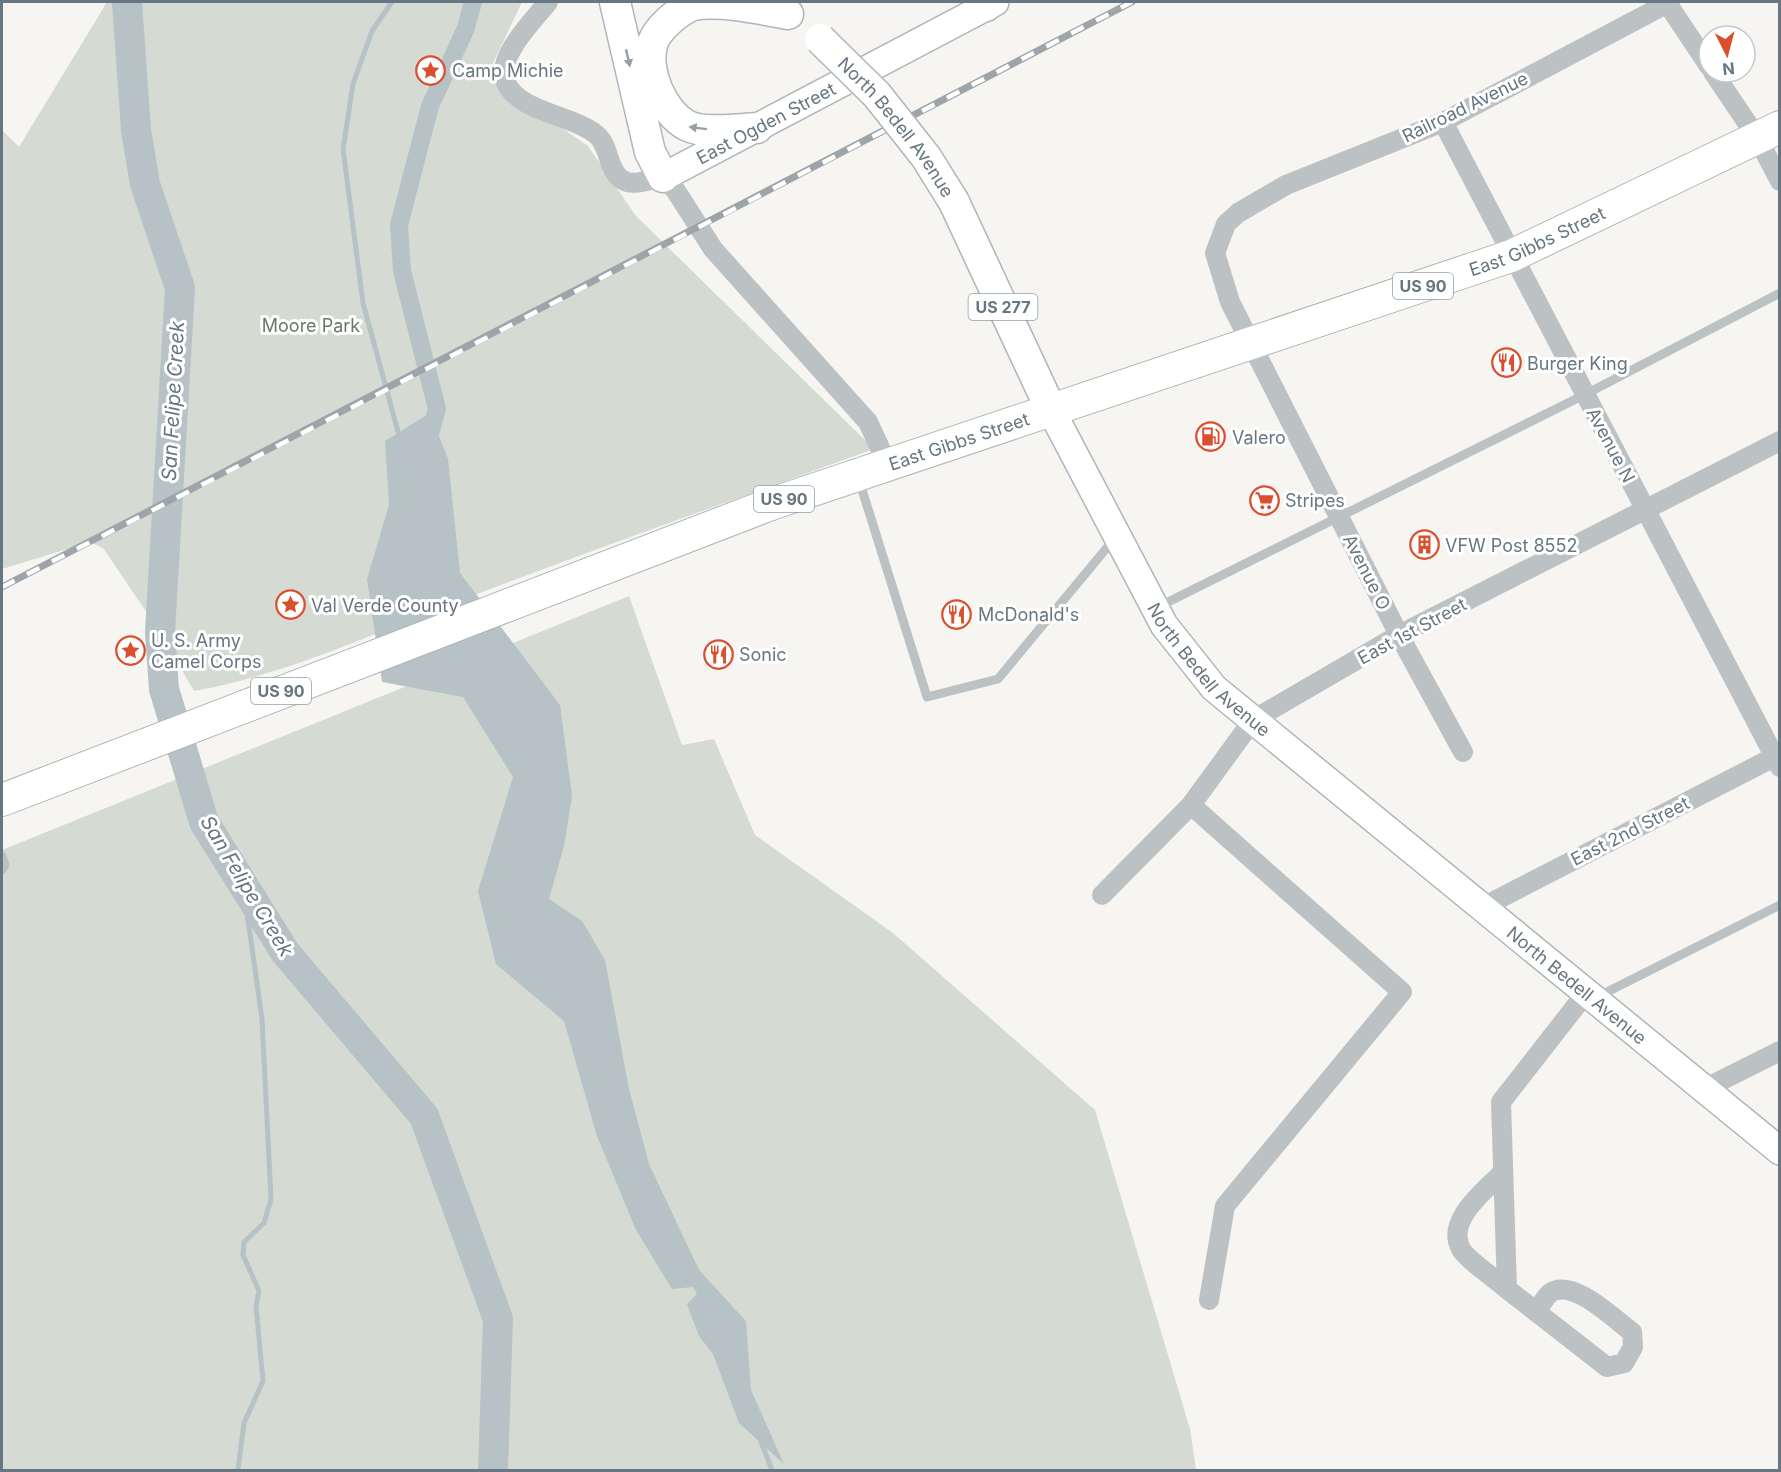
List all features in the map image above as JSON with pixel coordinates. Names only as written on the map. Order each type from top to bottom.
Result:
[{"type":"highway","name":"East Gibbs Street","points":[[2,800],[682,536],[887,463],[1052,412],[1511,256],[1769,133]]},
{"type":"main road","points":[[615,2],[650,152],[663,177]]},
{"type":"main road","points":[[757,128],[719,130],[688,126],[671,112],[657,93],[652,70],[653,43],[670,20],[693,5],[715,2],[778,6]]},
{"type":"main road","name":"East Ogden Street","points":[[663,177],[987,3]]},
{"type":"main road","name":"North Bedell Avenue","points":[[778,6],[820,39],[877,94],[926,157],[954,202],[1052,412],[1155,609],[1164,625],[1214,688],[1779,1150]]},
{"type":"street","points":[[548,2],[508,54],[504,68],[505,79],[511,91],[523,101],[586,128],[598,137],[614,172],[626,182],[663,177],[676,191],[713,249],[868,423],[887,463]]},
{"type":"street","points":[[1669,2],[1697,47]]},
{"type":"street","name":"Railroad Avenue","points":[[1226,224],[1254,202],[1286,185],[1443,122],[1669,2]]},
{"type":"street","points":[[1724,84],[1769,133],[1779,182]]},
{"type":"street","name":"Avenue N","points":[[1443,122],[1584,395],[1778,759]]},
{"type":"street","name":"Avenue O","points":[[1226,224],[1215,253],[1230,302],[1399,635],[1463,752]]},
{"type":"street","name":"East 1st Street","points":[[1102,895],[1191,806],[1253,720],[1399,635],[1779,441]]},
{"type":"street","name":"East 2nd Street","points":[[1481,908],[1778,759]]},
{"type":"street","points":[[1191,806],[1402,992],[1225,1206],[1209,1300]]},
{"type":"street","points":[[1507,1288],[1501,1102],[1590,996]]},
{"type":"street","points":[[1704,1089],[1779,1052]]},
{"type":"street","points":[[1503,1172],[1464,1214],[1458,1233],[1461,1249],[1536,1312],[1607,1367],[1624,1363],[1633,1347],[1632,1332],[1577,1291],[1562,1289],[1551,1293],[1536,1312]]},
{"type":"lane","points":[[1155,609],[1584,395],[1779,292]]},
{"type":"lane","points":[[857,474],[927,697],[998,679],[1117,536]]},
{"type":"lane","points":[[2,856],[4,865],[2,870]]},
{"type":"lane","points":[[1590,996],[1779,905]]},
{"type":"green space","name":"Moore Park","points":[[107,2],[522,2],[487,76],[588,146],[636,216],[874,449],[560,563],[294,665],[194,691],[160,632],[103,548],[90,542],[2,569],[2,130],[19,147]]},
{"type":"green space","points":[[629,596],[682,745],[714,739],[755,835],[893,933],[1095,1110],[1190,1429],[1196,1470],[2,1470],[2,850]]},
{"type":"shaded area","points":[[430,413],[448,459],[460,573],[560,705],[572,796],[564,846],[549,899],[582,921],[605,960],[629,1089],[649,1164],[699,1270],[746,1321],[751,1390],[784,1464],[739,1423],[713,1354],[699,1336],[687,1304],[697,1294],[693,1287],[672,1289],[636,1230],[597,1136],[564,1021],[496,964],[478,891],[513,777],[463,697],[382,682],[367,579],[389,505],[385,441]]},
{"type":"waterway","name":"San Felipe Creek","points":[[127,2],[136,130],[145,184],[180,288],[160,632],[164,689],[204,822],[285,952],[424,1116],[498,1319],[493,1470]]},
{"type":"waterway","points":[[392,2],[372,31],[353,84],[343,149],[363,303],[400,439]]},
{"type":"waterway","points":[[427,444],[437,409],[402,271],[399,225],[430,106],[466,28],[473,2]]},
{"type":"waterway","points":[[238,1470],[244,1423],[263,1381],[256,1306],[259,1291],[243,1255],[244,1242],[264,1223],[271,1199],[262,1019],[243,884]]},
{"type":"waterway","points":[[760,1439],[772,1470]]},
{"type":"railway","points":[[2,587],[1132,2]]},
{"type":"place","name":"Camp Michie","points":[[431,70]]},
{"type":"place","name":"Burger King","points":[[1506,363]]},
{"type":"place","name":"Valero","points":[[1211,437]]},
{"type":"place","name":"Stripes","points":[[1264,500]]},
{"type":"place","name":"VFW Post 8552","points":[[1424,545]]},
{"type":"place","name":"Val Verde County","points":[[290,605]]},
{"type":"place","name":"McDonald's","points":[[957,614]]},
{"type":"place","name":"U. S. Army Camel Corps","points":[[130,650]]},
{"type":"place","name":"Sonic","points":[[718,654]]}]
